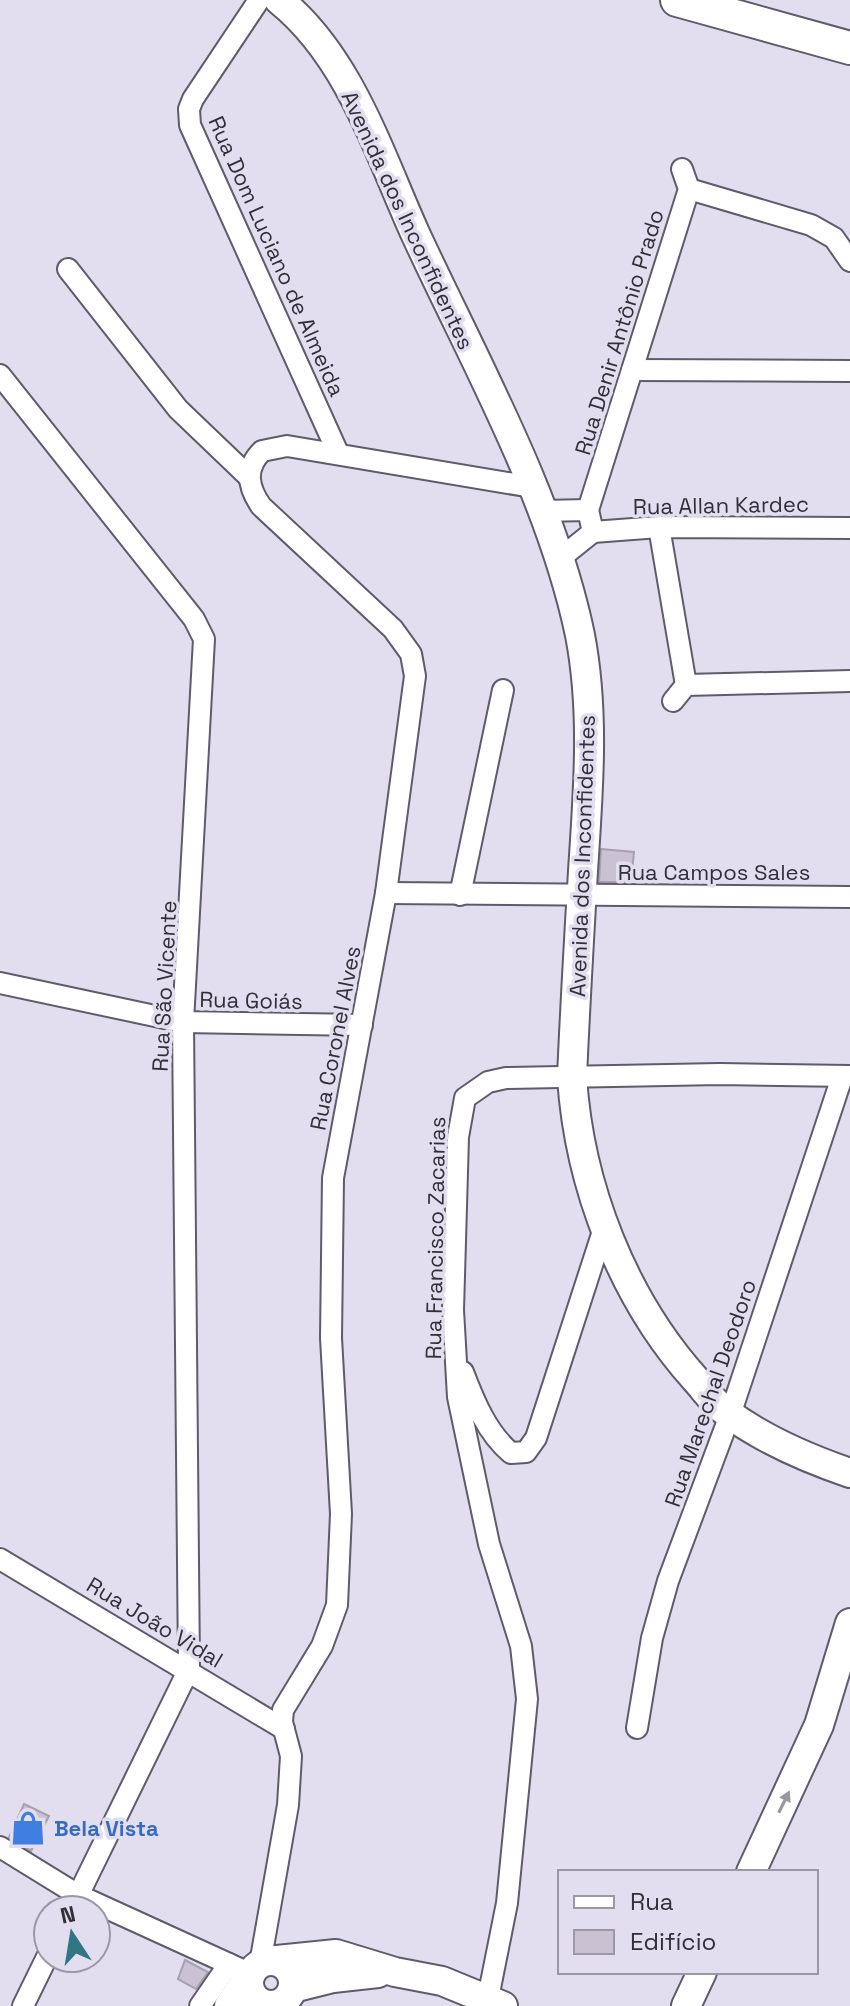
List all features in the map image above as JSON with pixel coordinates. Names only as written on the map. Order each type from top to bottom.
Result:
[{"type":"main road","name":"Avenida dos Inconfidentes","points":[[279,0],[302,19],[328,53],[354,102],[537,499],[580,638],[588,693],[590,767],[572,1077],[580,1145],[605,1225],[638,1301],[672,1353],[730,1415],[767,1439],[850,1473]]},
{"type":"main road","points":[[677,0],[850,48]]},
{"type":"main road","points":[[752,1870],[819,1725],[850,1623]]},
{"type":"main road","points":[[252,1966],[336,1954],[395,1972],[442,1981],[495,2002]]},
{"type":"main road","points":[[252,1966],[288,1968],[277,2000]]},
{"type":"main road","points":[[229,2006],[252,1966]]},
{"type":"main road","points":[[277,2000],[349,1975],[395,1972]]},
{"type":"main road","points":[[686,2006],[701,1974]]},
{"type":"street","name":"Rua Dom Luciano de Almeida","points":[[259,0],[193,99],[189,109],[190,125],[338,453]]},
{"type":"street","name":"Rua Denir Antônio Prado","points":[[588,510],[689,189],[682,169]]},
{"type":"street","points":[[689,189],[811,225],[834,238],[850,261]]},
{"type":"street","name":"Rua Coronel Alves","points":[[68,269],[178,409],[249,477],[261,506],[393,629],[413,661],[415,676],[386,893],[333,1178],[331,1338],[341,1514],[337,1605],[322,1646],[285,1704],[284,1729],[291,1756],[288,1805],[252,1966]]},
{"type":"street","points":[[632,370],[850,371]]},
{"type":"street","name":"Rua São Vicente","points":[[0,375],[194,619],[204,639],[183,1022],[189,1669]]},
{"type":"street","points":[[249,477],[252,460],[272,447],[338,453],[588,510],[593,532],[558,560]]},
{"type":"street","points":[[659,527],[686,685],[673,701]]},
{"type":"street","name":"Rua Allan Kardec","points":[[593,532],[659,527],[850,528]]},
{"type":"street","points":[[686,685],[850,681]]},
{"type":"street","points":[[460,895],[503,690]]},
{"type":"street","name":"Rua Campos Sales","points":[[386,893],[850,897]]},
{"type":"street","name":"Rua Goiás","points":[[0,983],[183,1022],[362,1025]]},
{"type":"street","name":"Rua Francisco Zacarias","points":[[495,2002],[527,1729],[526,1683],[521,1646],[489,1544],[467,1447],[454,1350],[458,1137],[465,1098],[488,1082],[572,1077],[720,1074],[846,1077]]},
{"type":"street","name":"Rua Marechal Deodoro","points":[[637,1728],[652,1638],[668,1581],[730,1415],[846,1077]]},
{"type":"street","points":[[454,1350],[478,1408],[492,1432],[511,1453],[526,1452],[536,1438],[605,1225]]},
{"type":"street","name":"Rua João Vidal","points":[[0,1559],[189,1669],[284,1729]]},
{"type":"street","points":[[78,1894],[189,1669]]},
{"type":"street","points":[[0,1847],[62,1894]]},
{"type":"street","points":[[112,1916],[252,1966]]},
{"type":"street","points":[[200,2006],[252,1966]]},
{"type":"street","points":[[23,2006],[39,1974]]},
{"type":"building","points":[[601,849],[634,852],[631,882],[599,882]]},
{"type":"building","name":"Bela Vista","points":[[24,1804],[49,1816],[31,1851],[9,1837]]},
{"type":"building","points":[[185,1960],[208,1972],[196,1989],[178,1979]]},
{"type":"place","name":"Bela Vista","points":[[28,1828]]}]
